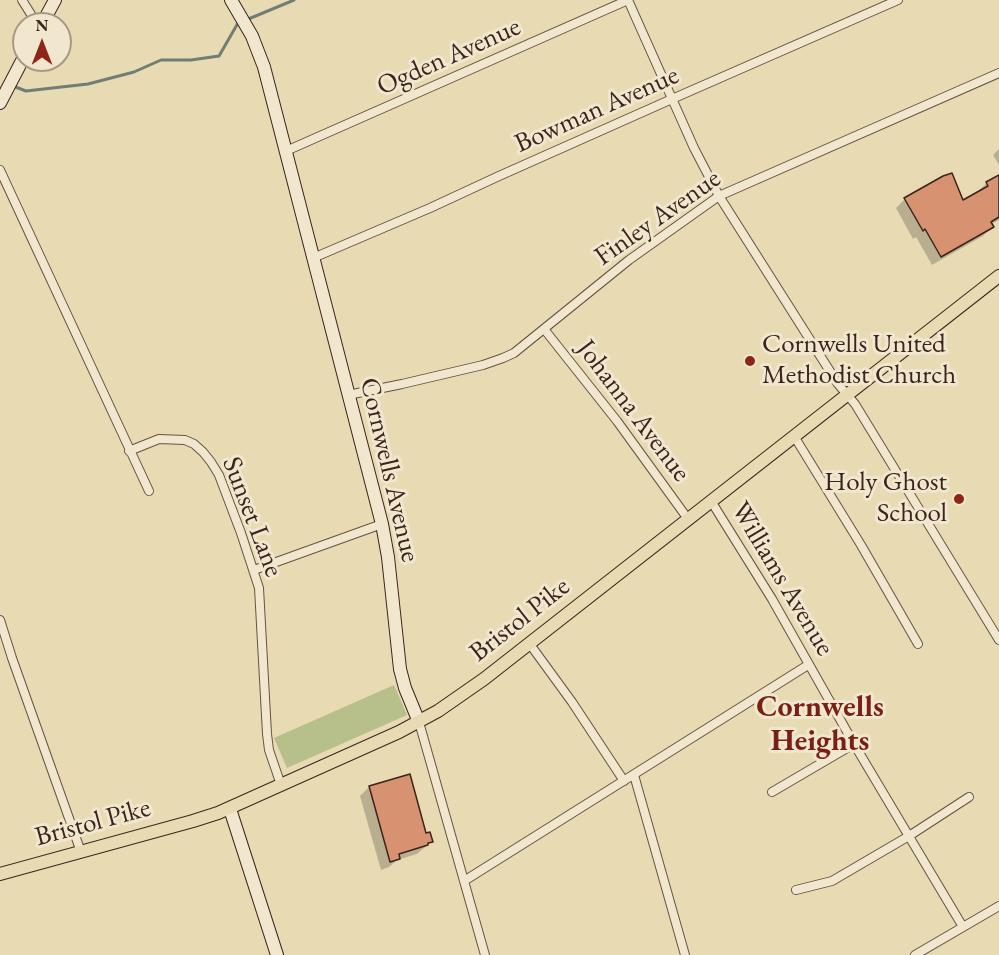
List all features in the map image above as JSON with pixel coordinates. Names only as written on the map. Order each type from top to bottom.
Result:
[{"type":"main road","name":"Bristol Pike","points":[[0,874],[230,809],[419,722],[468,690],[999,276]]},
{"type":"street","name":"Cornwells Avenue","points":[[231,0],[244,20],[264,67],[382,524],[388,557],[400,669],[419,722],[486,955]]},
{"type":"street","points":[[628,0],[694,148],[719,196],[838,384],[855,404],[999,640]]},
{"type":"street","name":"Ogden Avenue","points":[[286,151],[628,0]]},
{"type":"street","name":"Bowman Avenue","points":[[313,258],[898,0]]},
{"type":"street","points":[[2,98],[15,72]]},
{"type":"street","name":"Finley Avenue","points":[[348,395],[413,381],[503,358],[514,353],[639,254],[719,196],[999,73]]},
{"type":"street","points":[[0,170],[148,491]]},
{"type":"street","name":"Johanna Avenue","points":[[544,329],[617,421],[688,519]]},
{"type":"street","points":[[794,436],[918,644]]},
{"type":"street","name":"Sunset Lane","points":[[129,451],[159,439],[173,438],[189,441],[212,462],[219,475],[259,588],[267,742],[281,785]]},
{"type":"street","name":"Williams Avenue","points":[[711,501],[772,599],[854,744],[963,927]]},
{"type":"street","points":[[254,570],[382,524]]},
{"type":"street","points":[[0,620],[81,852]]},
{"type":"street","points":[[529,643],[584,718],[624,781]]},
{"type":"street","points":[[464,881],[808,665]]},
{"type":"street","points":[[772,792],[854,744]]},
{"type":"street","points":[[634,775],[685,955]]},
{"type":"street","points":[[796,890],[832,881],[909,836],[969,797]]},
{"type":"street","points":[[230,809],[277,955]]},
{"type":"street","points":[[915,955],[999,906]]},
{"type":"green space","points":[[394,685],[407,715],[287,768],[274,738]]},
{"type":"building","points":[[952,173],[963,200],[988,186],[986,182],[999,175],[999,217],[991,222],[994,227],[941,257],[904,198]]},
{"type":"building","points":[[410,774],[426,833],[430,832],[433,842],[399,854],[400,859],[390,862],[369,786]]},
{"type":"waterway","points":[[246,20],[294,0]]},
{"type":"waterway","points":[[13,86],[26,91],[88,84],[134,72],[161,60],[191,60],[219,56],[240,22]]},
{"type":"place","name":"Cornwells United Methodist Church","points":[[750,361]]},
{"type":"place","name":"Holy Ghost School","points":[[959,499]]},
{"type":"district","name":"Cornwells Heights","points":[[820,725]]}]
